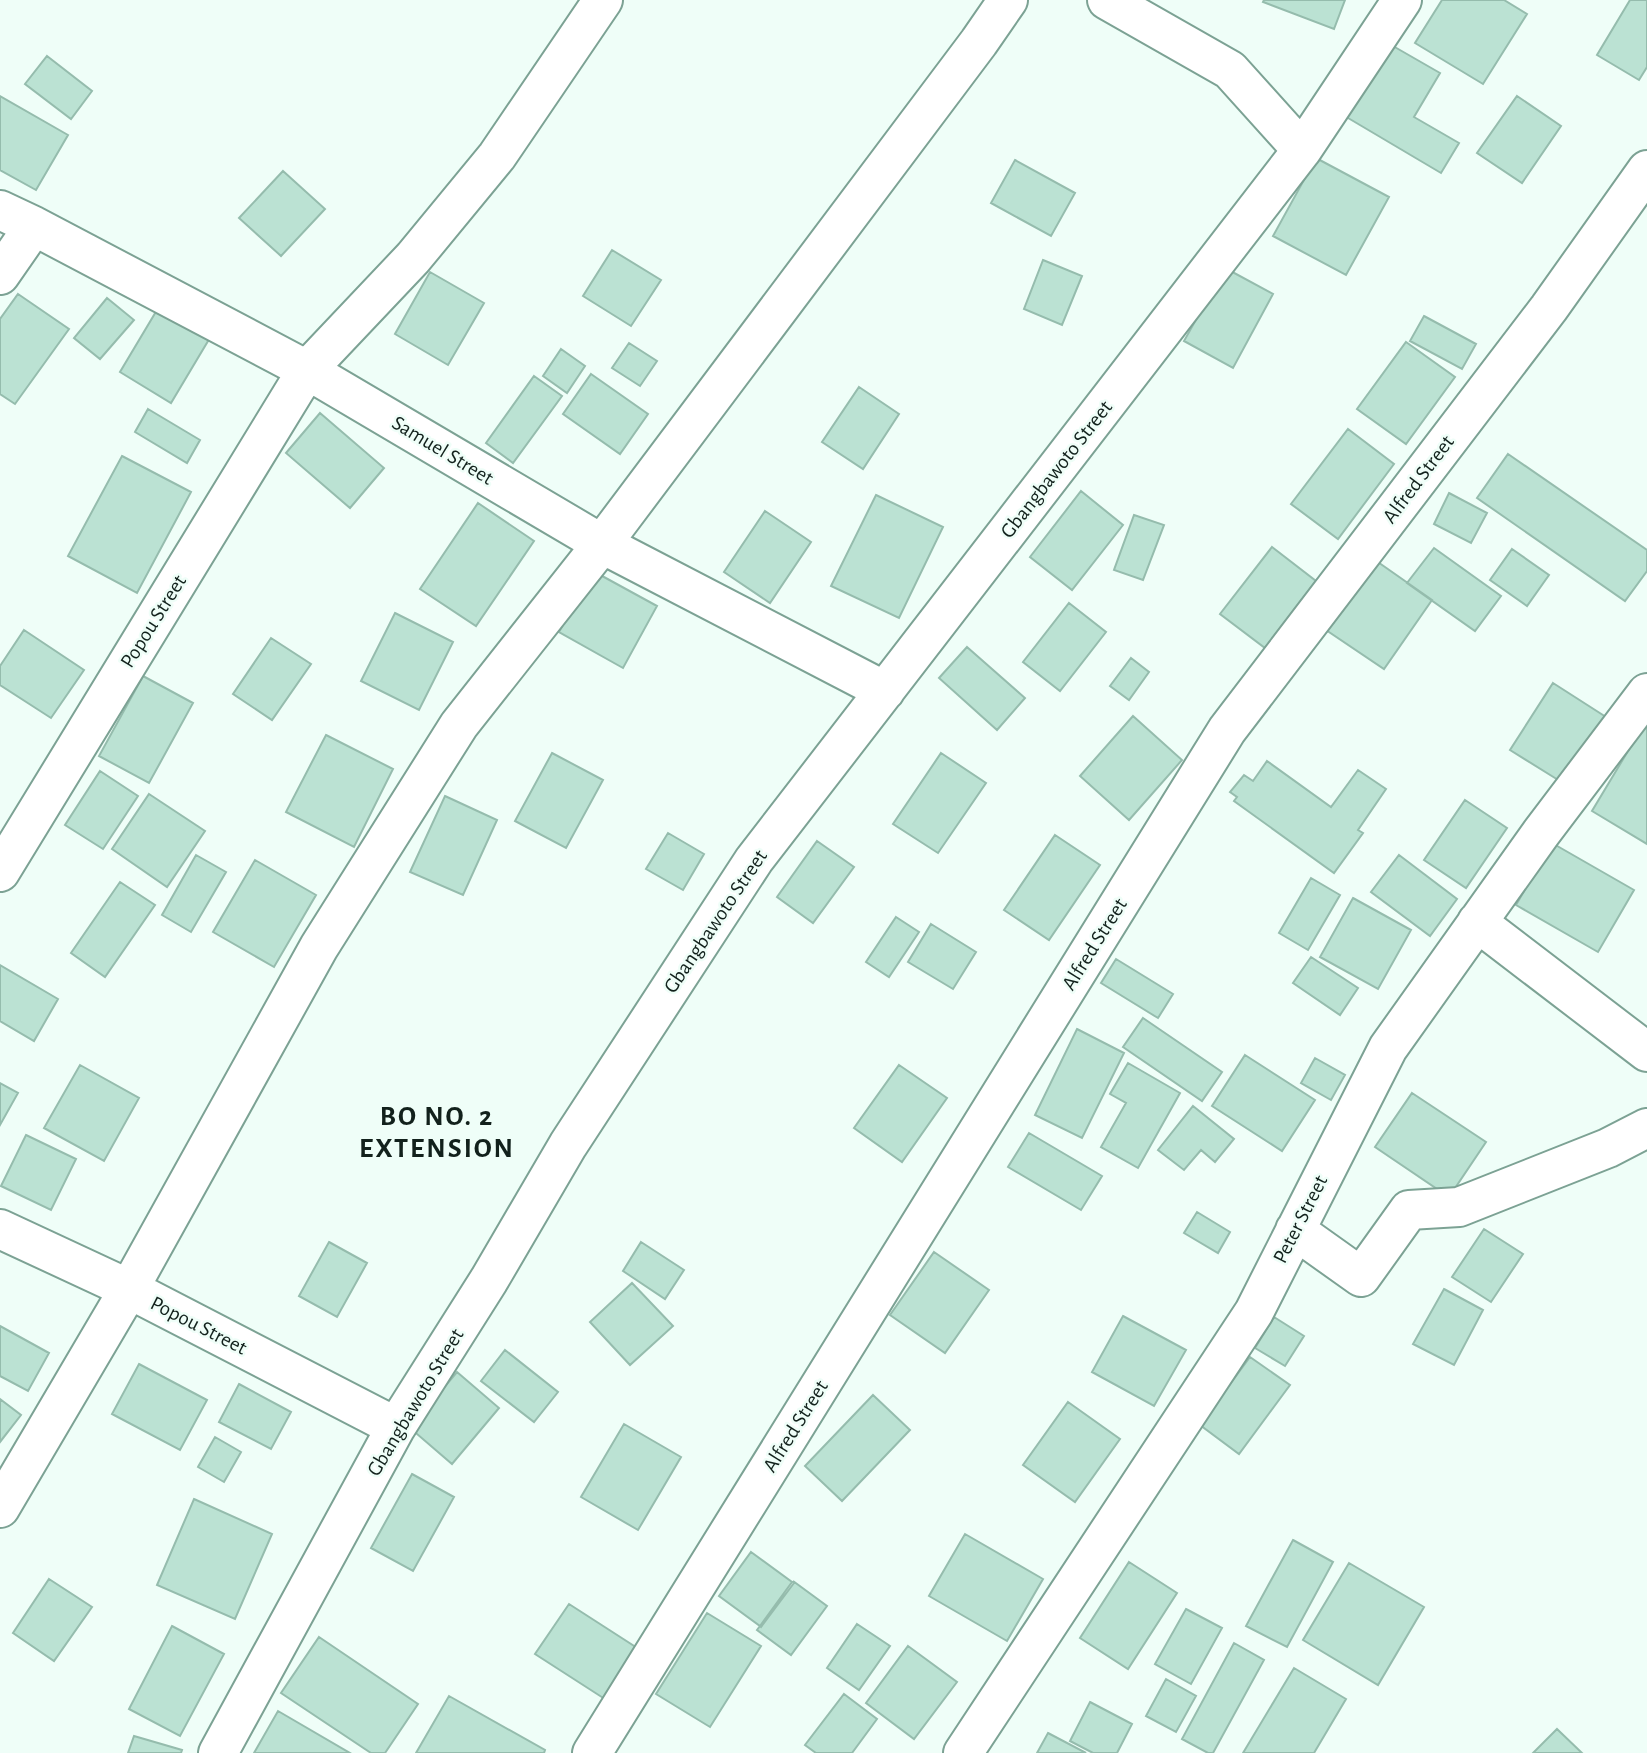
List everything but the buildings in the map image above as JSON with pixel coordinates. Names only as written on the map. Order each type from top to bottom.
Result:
[{"type":"street","name":"Popou Street","points":[[0,872],[307,370],[413,258],[498,156],[603,0]]},
{"type":"street","points":[[0,1508],[128,1289],[319,947],[459,725],[602,544],[979,43],[1008,0]]},
{"type":"street","points":[[1108,0],[1230,70],[1302,150]]},
{"type":"street","name":"Gbangbawoto Street","points":[[218,1753],[396,1427],[489,1280],[568,1145],[754,860],[1302,150],[1402,0]]},
{"type":"street","name":"Alfred Street","points":[[593,1753],[1227,730],[1541,319],[1647,170]]},
{"type":"street","name":"Samuel Street","points":[[0,210],[307,370],[602,544],[884,691]]},
{"type":"street","points":[[0,275],[34,226]]},
{"type":"street","name":"Peter Street","points":[[963,1753],[1254,1312],[1388,1048],[1541,833],[1647,693]]},
{"type":"street","points":[[1477,922],[1647,1052]]},
{"type":"street","points":[[1295,1230],[1361,1277],[1409,1210],[1459,1207],[1608,1148],[1647,1128]]},
{"type":"street","name":"Popou Street","points":[[0,1229],[128,1289],[396,1427]]},
{"type":"district","name":"BO NO. 2 EXTENSION","points":[[437,1131]]}]
